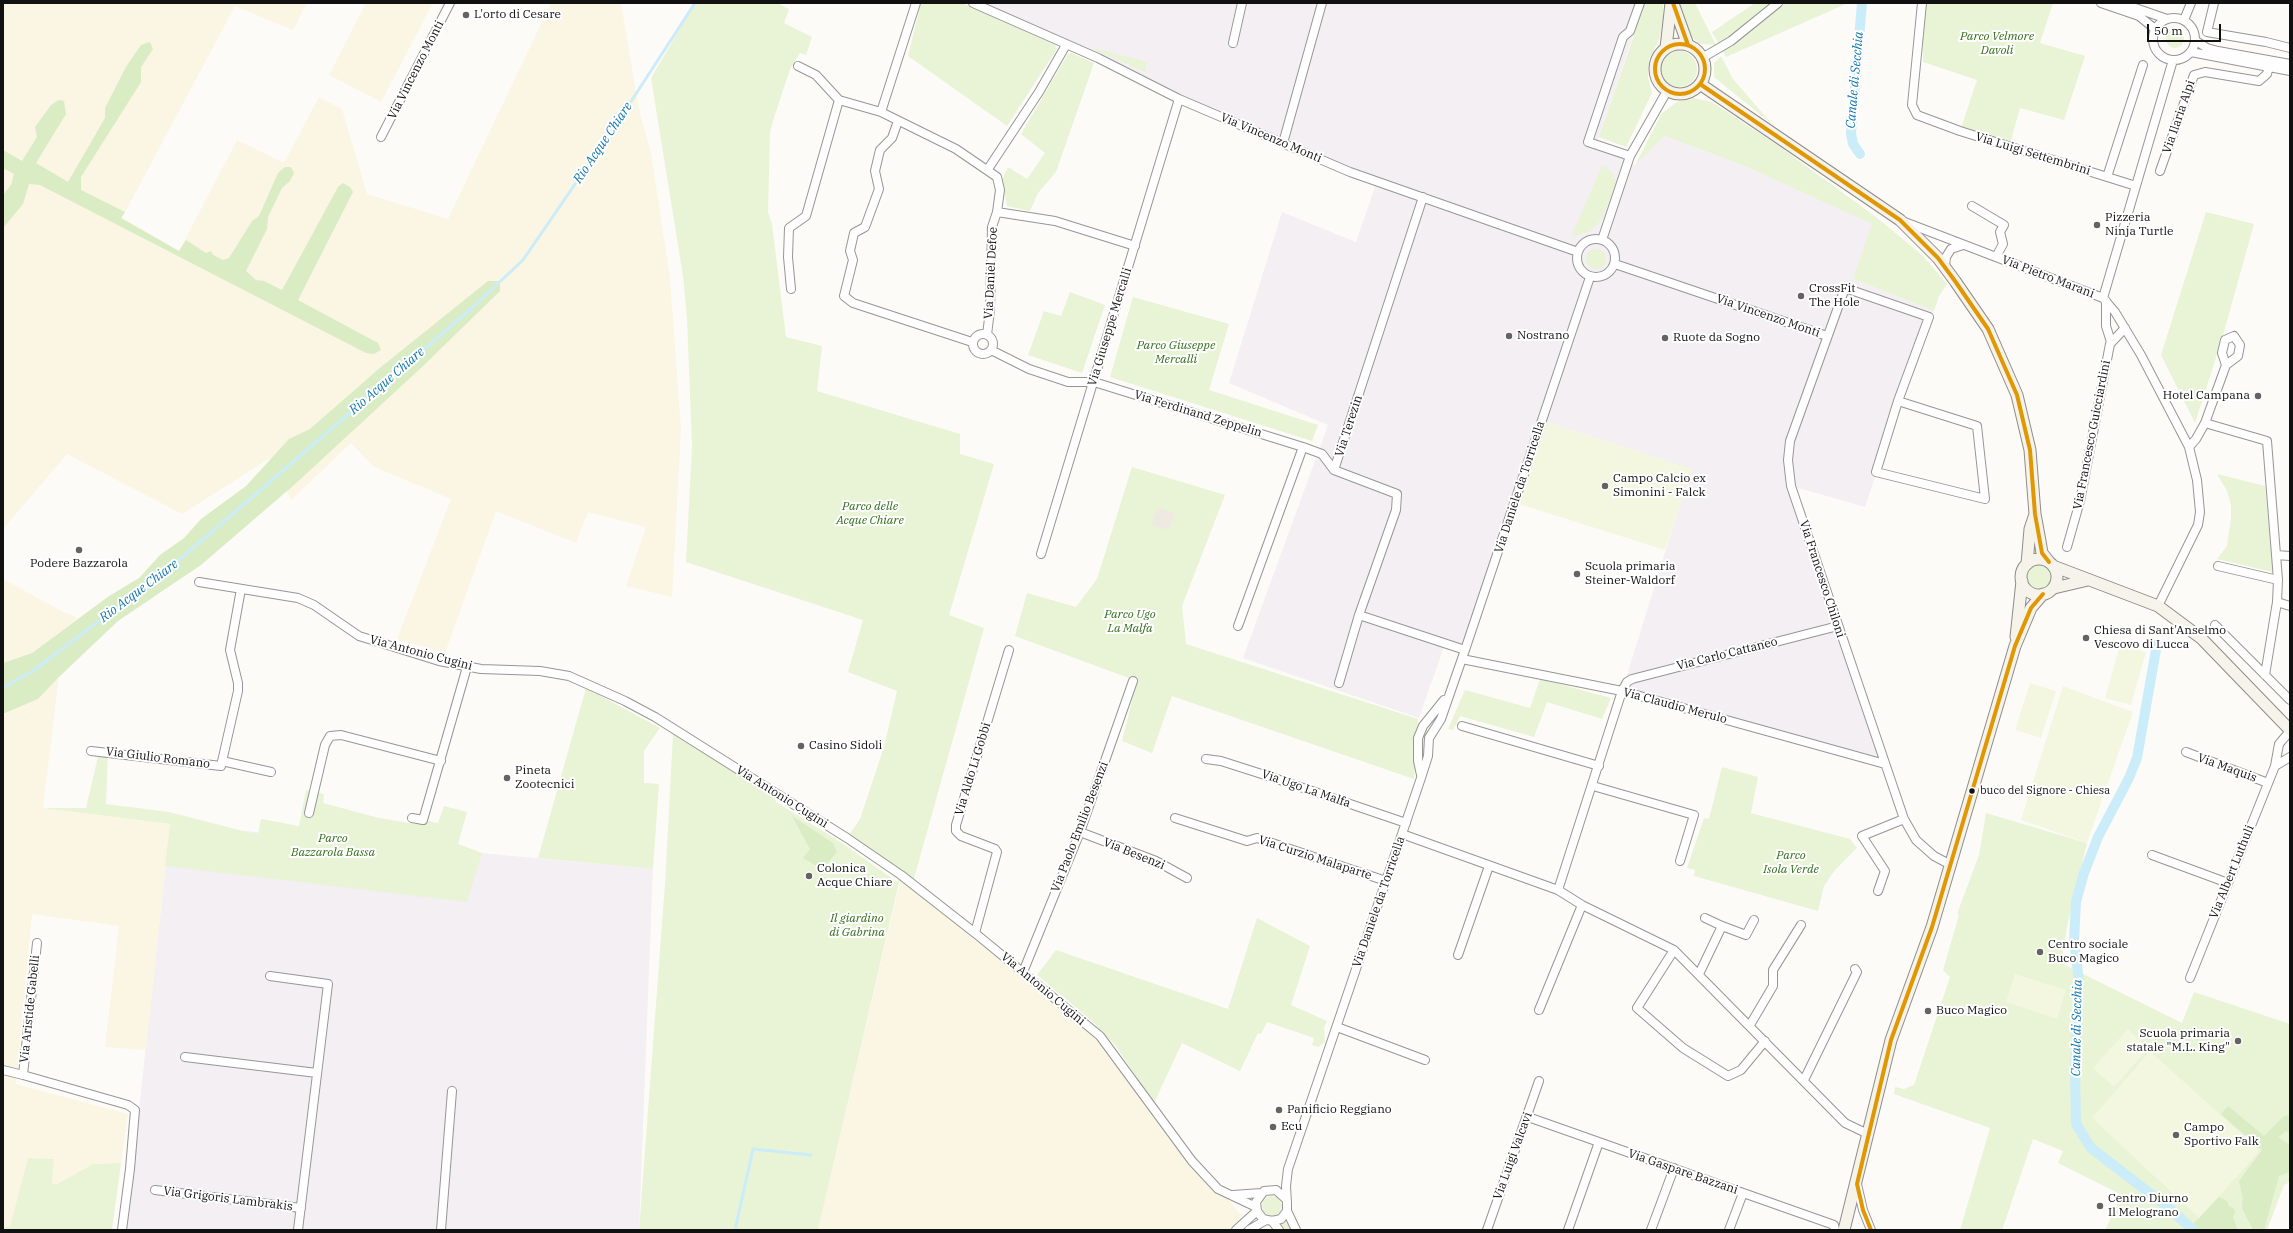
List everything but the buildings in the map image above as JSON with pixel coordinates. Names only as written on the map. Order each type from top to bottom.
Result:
[{"type":"main road","points":[[1672,3],[1688,45]]},
{"type":"main road","points":[[1666,48],[1672,3]]},
{"type":"main road","points":[[1677,44],[1688,45],[1694,48],[1702,58],[1705,71],[1700,84],[1695,89],[1681,94],[1667,91],[1657,80],[1654,73],[1656,59],[1666,48],[1677,44]]},
{"type":"main road","points":[[1700,84],[1900,220],[1945,266],[1988,329],[2017,395],[2030,450],[2035,514],[2042,553],[2051,564],[2057,576],[2054,588]]},
{"type":"main road","points":[[2015,646],[2022,574],[2027,564],[2030,529],[2035,514]]},
{"type":"main road","points":[[2027,564],[2038,559],[2088,580],[2158,606],[2201,638],[2290,731]]},
{"type":"main road","points":[[2022,580],[2030,592],[2043,594]]},
{"type":"main road","points":[[1844,1230],[1857,1184],[1891,1040],[1932,927],[2015,646],[2031,608],[2043,594],[2054,588],[2088,580]]},
{"type":"street","name":"Via Vincenzo Monti","points":[[381,137],[450,3]]},
{"type":"street","points":[[881,112],[916,3]]},
{"type":"street","name":"Via Vincenzo Monti","points":[[973,3],[1066,45],[1179,99],[1350,172],[1578,252]]},
{"type":"street","points":[[1233,43],[1242,3]]},
{"type":"street","points":[[1283,143],[1322,3]]},
{"type":"street","points":[[1630,156],[1588,142],[1623,37],[1630,31],[1640,3]]},
{"type":"street","points":[[1702,58],[1731,41],[1778,3]]},
{"type":"street","name":"Via Luigi Settembrini","points":[[1922,3],[1912,105],[1917,115],[1926,120],[1960,132],[2136,186]]},
{"type":"street","points":[[2101,3],[2139,16],[2155,29]]},
{"type":"street","points":[[2121,3],[2167,19]]},
{"type":"street","points":[[2184,20],[2191,3]]},
{"type":"street","points":[[2214,3],[2206,32],[2266,42],[2290,48]]},
{"type":"street","points":[[2177,17],[2184,20],[2193,28],[2196,41],[2191,52],[2181,59],[2173,60],[2165,58],[2156,49],[2153,42],[2155,29],[2167,19],[2177,17]]},
{"type":"street","points":[[2196,41],[2208,48],[2218,51],[2290,64]]},
{"type":"street","points":[[988,169],[1039,92],[1066,45]]},
{"type":"street","points":[[2191,52],[2290,71]]},
{"type":"street","points":[[2125,328],[2111,342],[2106,326],[2105,300],[2136,186],[2173,60]]},
{"type":"street","name":"Via Luigi Settembrini","points":[[2107,177],[2143,64]]},
{"type":"street","points":[[791,289],[788,257],[789,228],[806,216],[839,100],[816,75],[798,66]]},
{"type":"street","name":"Via Ilaria Alpi","points":[[2160,171],[2194,75],[2205,72],[2260,81],[2267,74],[2269,66]]},
{"type":"street","points":[[1602,240],[1630,156],[1667,91]]},
{"type":"street","name":"Via Giuseppe Mercalli","points":[[1041,554],[1179,99]]},
{"type":"street","name":"Via Daniel Defoe","points":[[839,100],[881,112],[956,149],[988,169],[997,177],[1000,190],[997,212],[992,227],[990,310],[987,335],[993,343],[991,350]]},
{"type":"street","points":[[898,121],[892,138],[880,150],[875,171],[879,189],[865,227],[854,233],[850,251],[853,260],[844,296],[853,303],[972,342],[977,352],[982,354],[991,350],[1030,369],[1068,382],[1094,382]]},
{"type":"street","name":"Via Terezin","points":[[1339,683],[1359,615],[1396,510],[1397,494],[1334,470],[1423,197]]},
{"type":"street","points":[[1972,206],[2004,225],[2000,232],[2003,244],[1996,257]]},
{"type":"street","points":[[997,212],[1055,221],[1135,246]]},
{"type":"street","name":"Via Pietro Marani","points":[[1900,220],[2105,300],[2125,328],[2189,446],[2197,480],[2200,505],[2198,525],[2158,606]]},
{"type":"street","points":[[1590,240],[1602,240],[1607,243],[1614,252],[1615,264],[1608,274],[1596,278],[1590,277],[1580,270],[1577,264],[1578,252],[1580,247],[1590,240]]},
{"type":"street","points":[[1945,266],[1946,257],[1951,249],[1964,245]]},
{"type":"street","name":"Via Vincenzo Monti","points":[[1615,264],[1827,336],[1845,288],[1929,317],[1898,402]]},
{"type":"street","name":"Via Daniele da Torricella","points":[[1286,1199],[1288,1169],[1421,778],[1418,761],[1418,738],[1423,726],[1447,696],[1462,659],[1590,277]]},
{"type":"street","name":"Via Daniel Defoe","points":[[972,342],[976,336],[987,335]]},
{"type":"street","name":"Via Francesco Chiloni","points":[[1827,336],[1790,441],[1788,460],[1791,486],[1904,819],[1916,840],[1934,856],[1951,866]]},
{"type":"street","name":"Via Francesco Guicciardini","points":[[2067,547],[2080,501],[2111,342]]},
{"type":"street","points":[[2189,446],[2196,439],[2205,423],[2226,365]]},
{"type":"street","name":"Via Ferdinand Zeppelin","points":[[1094,382],[1303,447],[1322,454],[1334,470]]},
{"type":"street","points":[[1898,402],[1977,426],[1985,499],[1876,472],[1898,402]]},
{"type":"street","points":[[2205,423],[2267,441],[2278,580],[2277,602],[2265,675]]},
{"type":"street","points":[[1238,626],[1303,447]]},
{"type":"street","points":[[2276,555],[2290,556]]},
{"type":"street","points":[[2218,566],[2278,580]]},
{"type":"street","name":"Via Antonio Cugini","points":[[199,582],[298,598],[314,604],[359,636],[380,644],[467,667],[555,672],[582,681],[625,701],[670,726],[848,838],[901,876],[1023,972],[1100,1036],[1192,1161],[1218,1189],[1232,1195],[1256,1209],[1261,1217],[1269,1221],[1279,1230]]},
{"type":"street","name":"Via Giulio Romano","points":[[91,750],[221,766],[238,691],[238,683],[230,650],[241,589]]},
{"type":"street","points":[[2277,602],[2290,606]]},
{"type":"street","points":[[1359,615],[1465,650]]},
{"type":"street","points":[[2215,625],[2290,700]]},
{"type":"street","name":"Via Carlo Cattaneo","points":[[1622,692],[1627,682],[1632,679],[1838,626]]},
{"type":"street","name":"Via Aldo Li Gobbi","points":[[975,933],[997,852],[995,849],[961,836],[956,831],[956,825],[1009,650]]},
{"type":"street","name":"Via Claudio Merulo","points":[[1462,659],[1622,692],[1885,764]]},
{"type":"street","points":[[412,818],[423,820],[467,667]]},
{"type":"street","name":"Via Paolo Emilio Besenzi","points":[[1023,972],[1080,832],[1133,681]]},
{"type":"street","points":[[1558,890],[1593,786],[1622,692]]},
{"type":"street","points":[[1462,726],[1599,766]]},
{"type":"street","name":"Via Albert Luthuli","points":[[2190,978],[2275,766],[2279,744],[2290,731]]},
{"type":"street","points":[[309,813],[325,745],[330,736],[341,734],[441,761]]},
{"type":"street","name":"Via Maquis","points":[[2186,752],[2268,783]]},
{"type":"street","points":[[2275,766],[2290,757]]},
{"type":"street","name":"Via Ugo La Malfa","points":[[1206,759],[1221,761],[1271,777],[1406,823]]},
{"type":"street","name":"Via Giulio Romano","points":[[222,761],[271,772]]},
{"type":"street","points":[[1593,786],[1694,815],[1680,862]]},
{"type":"street","name":"Via Curzio Malaparte","points":[[1176,818],[1247,841],[1257,838],[1386,881]]},
{"type":"street","points":[[1878,891],[1885,871],[1862,836],[1904,819]]},
{"type":"street","name":"Via Besenzi","points":[[1080,832],[1156,861],[1187,878]]},
{"type":"street","points":[[1402,834],[1558,890],[1582,905],[1674,950],[1750,1025],[1845,1123],[1868,1134]]},
{"type":"street","points":[[2152,854],[2228,883]]},
{"type":"street","points":[[1458,955],[1489,866]]},
{"type":"street","points":[[1539,1010],[1582,905]]},
{"type":"street","points":[[1705,918],[1746,935],[1754,920]]},
{"type":"street","points":[[1750,1025],[1773,986],[1773,970],[1801,925]]},
{"type":"street","points":[[1699,974],[1722,926]]},
{"type":"street","name":"Via Aristide Gabelli","points":[[23,1075],[37,943]]},
{"type":"street","points":[[1674,950],[1637,1008],[1683,1048],[1728,1076],[1741,1070],[1765,1041]]},
{"type":"street","points":[[1804,1080],[1857,972],[1855,970]]},
{"type":"street","name":"Via Grigoris Lambrakis","points":[[270,976],[328,984],[298,1230]]},
{"type":"street","points":[[1337,1027],[1425,1060]]},
{"type":"street","points":[[185,1057],[317,1073]]},
{"type":"street","name":"Via Aristide Gabelli","points":[[3,1070],[128,1104],[135,1110],[122,1230]]},
{"type":"street","name":"Via Luigi Valcavi","points":[[1487,1230],[1528,1117],[1539,1081]]},
{"type":"street","points":[[441,1230],[452,1091]]},
{"type":"street","name":"Via Gaspare Bazzani","points":[[1528,1117],[1834,1225],[1835,1230]]},
{"type":"street","points":[[1568,1230],[1599,1142]]},
{"type":"street","points":[[1651,1230],[1674,1168]]},
{"type":"street","name":"Via Daniele da Torricella","points":[[1272,1190],[1288,1169]]},
{"type":"street","points":[[1857,1184],[1863,1210],[1871,1230]]},
{"type":"street","name":"Via Grigoris Lambrakis","points":[[155,1190],[301,1208]]},
{"type":"street","points":[[1232,1195],[1261,1193],[1272,1190],[1280,1192],[1286,1199],[1287,1211],[1296,1230]]},
{"type":"street","points":[[1236,1230],[1256,1209],[1258,1197],[1261,1193]]},
{"type":"street","points":[[1729,1230],[1742,1193]]},
{"type":"street","points":[[1249,1230],[1269,1221],[1280,1219],[1287,1211]]},
{"type":"shaded area","points":[[3,3],[307,3],[293,30],[235,6],[122,218],[179,251],[237,140],[284,163],[319,97],[342,109],[367,194],[448,219],[551,3],[621,3],[639,110],[651,153],[670,278],[681,429],[672,597],[626,586],[646,527],[588,512],[576,543],[496,511],[445,653],[397,639],[451,499],[374,467],[351,443],[291,500],[270,458],[182,514],[67,454],[3,529]]},
{"type":"shaded area","points":[[366,3],[433,3],[381,102],[329,75]]},
{"type":"shaded area","points":[[973,3],[1644,3],[1596,146],[1630,156],[1627,164],[1635,165],[1665,136],[1747,167],[1873,224],[1853,279],[1934,311],[1929,317],[1865,507],[1795,487],[1885,764],[1622,691],[1691,469],[1546,422],[1469,652],[1445,644],[1419,718],[1243,658],[1328,425],[1229,383],[1282,212],[1356,242],[1377,181],[1350,172]]},
{"type":"shaded area","points":[[1157,508],[1175,513],[1169,530],[1151,525]]},
{"type":"shaded area","points":[[3,579],[63,612],[78,618],[32,653],[3,663]]},
{"type":"shaded area","points":[[59,677],[43,808],[170,824],[146,1050],[105,1047],[119,926],[32,914],[16,1084],[128,1114],[121,1163],[93,1164],[57,1184],[52,1184],[54,1159],[28,1158],[10,1226],[3,1228],[3,715],[38,699]]},
{"type":"shaded area","points":[[170,824],[653,869],[639,1230],[126,1230]]},
{"type":"shaded area","points":[[901,877],[1100,1036],[1243,1218],[1231,1230],[818,1230]]},
{"type":"green space","name":"Parco delle Acque Chiare","points":[[695,3],[777,3],[789,9],[784,23],[812,37],[806,55],[800,53],[790,69],[770,132],[768,212],[772,224],[786,337],[822,346],[817,391],[960,434],[960,454],[994,464],[949,615],[984,628],[913,882],[847,838],[860,819],[884,747],[897,691],[848,672],[863,620],[686,562],[692,446],[687,318],[683,276],[651,78]]},
{"type":"green space","points":[[921,3],[962,3],[1055,45],[1057,49],[1007,126],[908,56]]},
{"type":"green space","points":[[1645,3],[1663,3],[1663,21],[1659,40],[1649,59],[1648,77],[1652,93],[1626,147],[1599,137]]},
{"type":"green space","points":[[1678,3],[1695,3],[1716,45],[1700,44],[1687,33]]},
{"type":"green space","points":[[1755,3],[1848,3],[1726,57],[1712,32]]},
{"type":"green space","name":"Parco Velmore Davoli","points":[[1923,3],[2053,3],[2040,43],[2085,56],[2064,120],[2020,108],[2009,147],[1960,131],[1977,80],[1923,62]]},
{"type":"green space","points":[[2175,30],[2181,33],[2184,39],[2181,45],[2175,48],[2169,45],[2166,39],[2169,33]]},
{"type":"green space","points":[[150,42],[153,49],[141,67],[141,82],[81,177],[81,190],[125,212],[121,218],[179,251],[186,240],[206,253],[211,251],[213,255],[223,260],[229,258],[252,221],[259,216],[278,173],[285,167],[291,167],[294,173],[290,181],[282,188],[268,217],[267,229],[246,271],[256,280],[264,281],[282,290],[338,187],[343,183],[350,187],[353,192],[298,300],[378,343],[381,350],[374,354],[366,353],[40,185],[29,184],[23,204],[3,228],[3,195],[11,185],[14,174],[3,168],[3,150],[22,161],[37,137],[35,127],[51,105],[59,100],[64,101],[66,114],[36,163],[68,182],[105,118],[105,108],[126,67],[141,45]]},
{"type":"green space","points":[[1095,48],[1147,62],[1145,72],[1095,50]]},
{"type":"green space","points":[[1683,51],[1692,56],[1696,62],[1696,76],[1692,82],[1683,87],[1675,87],[1666,82],[1662,76],[1661,65],[1666,56],[1672,52]]},
{"type":"green space","points":[[1071,53],[1094,63],[1056,172],[1038,193],[1030,211],[1007,206],[1002,180],[1008,167],[1027,179],[1045,153],[1021,134],[1068,54]]},
{"type":"green space","points":[[1721,56],[1733,79],[1772,124],[1714,77],[1714,63]]},
{"type":"green space","points":[[1694,98],[1712,102],[1780,147],[1876,217],[1922,255],[1947,284],[1939,296],[1934,311],[1853,279],[1872,224],[1747,167],[1665,136],[1635,165],[1662,113],[1677,102]]},
{"type":"green space","points":[[1602,166],[1612,172],[1616,182],[1602,219],[1589,232],[1571,237]]},
{"type":"green space","points":[[2206,212],[2254,224],[2222,339],[2195,423],[2161,355]]},
{"type":"green space","points":[[1596,249],[1603,252],[1606,259],[1603,266],[1596,269],[1589,266],[1586,259],[1589,252]]},
{"type":"green space","points":[[488,281],[500,281],[500,291],[422,367],[294,485],[201,565],[118,621],[38,699],[3,714],[3,663],[32,653],[109,596],[139,578],[160,555],[184,538],[201,519],[246,486],[289,439],[310,429],[381,367]]},
{"type":"green space","points":[[1070,292],[1105,305],[1082,373],[1028,355],[1044,311],[1061,316]]},
{"type":"green space","name":"Parco Giuseppe Mercalli","points":[[1133,297],[1229,324],[1209,390],[1318,425],[1312,441],[1110,377]]},
{"type":"green space","name":"Campo Calcio ex Simonini - Falck","points":[[1546,422],[1692,469],[1665,550],[1519,504]]},
{"type":"green space","name":"Parco Ugo La Malfa","points":[[1132,467],[1225,495],[1182,606],[1186,644],[1418,719],[1414,779],[1172,696],[1152,753],[1122,741],[1137,681],[1015,636],[1027,593],[1076,607],[1097,579]]},
{"type":"green space","points":[[2217,474],[2265,486],[2273,572],[2217,559],[2227,546],[2231,518],[2231,505],[2227,491]]},
{"type":"green space","points":[[2039,565],[2048,568],[2051,577],[2048,586],[2039,589],[2030,586],[2027,577],[2030,568]]},
{"type":"green space","points":[[2120,645],[2146,652],[2131,705],[2105,698]]},
{"type":"green space","points":[[1540,679],[1611,698],[1602,719],[1547,702],[1534,737],[1460,716],[1453,730],[1448,729],[1465,690],[1530,708]]},
{"type":"green space","points":[[2030,683],[2056,691],[2041,738],[2015,730]]},
{"type":"green space","points":[[2063,686],[2133,712],[2087,843],[2021,820]]},
{"type":"green space","points":[[586,688],[660,728],[644,751],[644,783],[659,784],[653,869],[538,858]]},
{"type":"green space","points":[[1425,730],[1429,730],[1423,766],[1421,749]]},
{"type":"green space","name":"Il giardino di Gabrina","points":[[673,734],[768,793],[775,798],[776,802],[842,843],[897,882],[900,878],[818,1230],[639,1230],[665,884]]},
{"type":"green space","name":"Parco Bazzarola Bassa","points":[[99,752],[108,752],[106,804],[169,812],[251,833],[258,834],[261,819],[299,826],[306,790],[324,794],[323,803],[375,817],[414,824],[423,820],[438,823],[444,806],[467,812],[458,844],[482,853],[467,902],[165,866],[170,824],[42,808],[86,808]]},
{"type":"green space","name":"Parco Isola Verde","points":[[1722,767],[1758,777],[1751,813],[1850,839],[1857,848],[1835,870],[1824,886],[1818,911],[1694,876],[1695,870],[1687,868],[1704,818],[1709,819]]},
{"type":"green space","points":[[1986,813],[2087,843],[2068,922],[2061,963],[2182,1023],[2194,992],[2290,1024],[2290,1182],[2284,1185],[2267,1230],[2105,1230],[2122,1195],[2058,1163],[2063,1151],[2033,1139],[2002,1230],[1960,1230],[1990,1128],[1894,1094],[1895,1087],[1904,1089],[1914,1085],[1950,977],[1943,970],[1959,915],[1957,914],[1979,855]]},
{"type":"green space","points":[[792,816],[833,843],[837,852],[822,869],[803,858],[810,849]]},
{"type":"green space","points":[[1257,918],[1310,946],[1291,1005],[1327,1021],[1324,1028],[1325,1042],[1318,1047],[1312,1045],[1314,1038],[1267,1022],[1261,1034],[1258,1033],[1240,1071],[1182,1043],[1154,1103],[1115,1045],[1092,1021],[1037,975],[1056,950],[1228,1009]]},
{"type":"green space","points":[[2015,974],[2066,990],[2057,1019],[2006,1002]]},
{"type":"green space","points":[[2128,1029],[2148,1049],[2114,1087],[2093,1068]]},
{"type":"green space","name":"Campo Sportivo Falk","points":[[2150,1051],[2260,1151],[2199,1218],[2092,1118]]},
{"type":"green space","points":[[2228,1106],[2264,1136],[2284,1116],[2290,1115],[2290,1133],[2286,1131],[2278,1137],[2290,1145],[2290,1172],[2279,1176],[2264,1230],[2253,1230],[2242,1208],[2243,1198],[2239,1181],[2262,1150],[2221,1114]]},
{"type":"green space","points":[[28,1158],[54,1159],[52,1184],[57,1184],[93,1164],[121,1163],[112,1230],[3,1230],[3,1228],[10,1226]]},
{"type":"green space","points":[[1272,1196],[1279,1199],[1282,1206],[1279,1213],[1272,1216],[1265,1213],[1262,1206],[1265,1199]]},
{"type":"green space","points":[[2219,1197],[2227,1201],[2229,1206],[2234,1209],[2235,1213],[2233,1217],[2238,1230],[2196,1230],[2193,1224]]},
{"type":"green space","points":[[1284,1215],[1296,1230],[1279,1230],[1276,1221]]},
{"type":"waterway","name":"Rio Acque Chiare","points":[[3,688],[33,671],[178,561],[473,307],[523,260],[619,120],[695,3]]},
{"type":"waterway","name":"Canale di Secchia","points":[[1860,154],[1853,144],[1851,134],[1862,3]]},
{"type":"waterway","name":"Canale di Secchia","points":[[2157,644],[2137,758],[2129,778],[2098,837],[2084,873],[2076,902],[2074,941],[2079,981],[2075,1071],[2076,1124],[2091,1148],[2169,1208],[2193,1230]]},
{"type":"waterway","points":[[735,1230],[753,1149],[811,1155]]},
{"type":"transit line","points":[[1673,3],[1688,45]]},
{"type":"transit line","points":[[1675,44],[1685,44],[1698,51],[1705,64],[1705,69],[1705,74],[1698,87],[1685,94],[1675,94],[1666,90],[1659,83],[1655,74],[1655,64],[1659,55],[1666,48],[1675,44]]},
{"type":"transit line","points":[[1700,84],[1900,220],[1938,258],[1955,281],[1988,329],[2017,395],[2030,450],[2035,514],[2042,553],[2049,562]]},
{"type":"transit line","points":[[1871,1230],[1863,1210],[1857,1184],[1891,1040],[1932,927],[2015,646],[2031,608],[2043,594]]},
{"type":"place","name":"L'orto di Cesare","points":[[466,15]]},
{"type":"place","name":"Pizzeria Ninja Turtle","points":[[2097,225]]},
{"type":"place","name":"CrossFit The Hole","points":[[1801,296]]},
{"type":"place","name":"Nostrano","points":[[1509,336]]},
{"type":"place","name":"Ruote da Sogno","points":[[1665,338]]},
{"type":"place","name":"Hotel Campana","points":[[2258,396]]},
{"type":"place","name":"Campo Calcio ex Simonini - Falck","points":[[1605,486]]},
{"type":"place","name":"Podere Bazzarola","points":[[79,550]]},
{"type":"place","name":"Scuola primaria Steiner-Waldorf","points":[[1577,574]]},
{"type":"place","name":"Chiesa di Sant'Anselmo Vescovo di Lucca","points":[[2086,638]]},
{"type":"place","name":"Casino Sidoli","points":[[801,746]]},
{"type":"place","name":"Pineta Zootecnici","points":[[507,778]]},
{"type":"place","name":"buco del Signore - Chiesa","points":[[1972,791]]},
{"type":"place","name":"Colonica Acque Chiare","points":[[809,876]]},
{"type":"place","name":"Centro sociale Buco Magico","points":[[2040,952]]},
{"type":"place","name":"Buco Magico","points":[[1928,1011]]},
{"type":"place","name":"Scuola primaria statale \"M.L. King\"","points":[[2238,1041]]},
{"type":"place","name":"Panificio Reggiano","points":[[1279,1110]]},
{"type":"place","name":"Ecu","points":[[1273,1127]]},
{"type":"place","name":"Campo Sportivo Falk","points":[[2176,1135]]},
{"type":"place","name":"Centro Diurno Il Melograno","points":[[2100,1206]]}]
